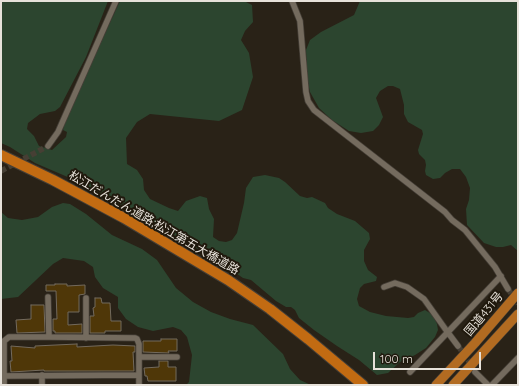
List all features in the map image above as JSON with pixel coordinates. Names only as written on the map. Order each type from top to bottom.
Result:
[{"type":"highway","name":"松江だんだん道路;松江第五大橋道路","points":[[1,155],[53,180],[124,218],[228,280],[270,309],[363,385]]},
{"type":"highway","name":"国道431号","points":[[436,385],[518,293]]},
{"type":"highway","name":"国道431号","points":[[453,385],[518,314]]},
{"type":"street","points":[[48,146],[58,132],[116,1]]},
{"type":"street","points":[[292,1],[300,21],[306,92],[308,101],[314,110],[445,212],[465,230],[495,267],[508,289]]},
{"type":"street","points":[[410,372],[501,276]]},
{"type":"street","points":[[384,287],[395,283],[407,287],[424,299],[458,346]]},
{"type":"street","points":[[48,297],[49,337]]},
{"type":"street","points":[[86,298],[86,338]]},
{"type":"street","points":[[4,385],[2,376],[4,341],[9,337],[135,338],[138,342],[139,385]]},
{"type":"street","points":[[139,357],[177,357]]},
{"type":"street","points":[[492,385],[518,358]]},
{"type":"street","points":[[475,372],[488,385]]},
{"type":"street","points":[[2,376],[139,375]]},
{"type":"street","points":[[42,376],[42,385]]},
{"type":"green space","points":[[1,1],[108,1],[86,57],[60,107],[55,111],[40,114],[28,123],[27,129],[34,136],[39,146],[52,150],[66,137],[67,132],[63,130],[65,120],[120,1],[244,1],[252,5],[253,22],[245,31],[241,40],[249,53],[253,77],[242,110],[219,121],[150,114],[137,122],[126,138],[127,164],[137,170],[143,179],[144,190],[150,199],[169,208],[178,211],[186,201],[200,196],[207,198],[209,209],[214,219],[213,237],[219,241],[226,242],[232,240],[237,233],[246,188],[253,177],[265,175],[279,178],[300,196],[307,198],[312,197],[325,203],[328,208],[337,214],[355,221],[369,233],[370,239],[364,250],[364,261],[368,270],[377,277],[376,281],[364,284],[360,288],[357,299],[359,306],[370,312],[386,316],[408,318],[414,317],[418,313],[425,310],[433,315],[437,324],[438,330],[435,337],[426,348],[400,362],[388,373],[377,375],[359,360],[314,330],[299,318],[295,310],[276,301],[251,280],[243,278],[217,260],[153,223],[70,178],[35,163],[1,143]]},
{"type":"green space","points":[[360,1],[518,1],[518,251],[511,245],[496,247],[484,243],[467,225],[466,209],[469,200],[470,188],[466,177],[460,169],[452,169],[440,178],[433,179],[426,175],[425,160],[419,154],[418,150],[423,134],[422,130],[408,122],[404,114],[404,105],[400,89],[393,86],[388,86],[380,91],[376,98],[383,117],[379,125],[373,131],[361,133],[349,131],[332,120],[319,108],[310,92],[307,78],[306,50],[310,40],[321,32],[354,15]]},
{"type":"green space","points":[[63,203],[70,204],[86,214],[112,235],[142,249],[157,260],[176,288],[193,302],[211,312],[253,325],[283,354],[290,369],[300,380],[311,385],[186,385],[189,382],[192,355],[187,337],[181,330],[173,327],[153,331],[138,327],[126,319],[118,308],[118,297],[103,288],[95,277],[93,267],[84,261],[63,258],[53,264],[18,297],[1,299],[1,212],[8,218],[22,220],[38,217],[52,207]]},
{"type":"building","points":[[67,284],[67,286],[85,285],[85,294],[79,295],[79,312],[68,312],[68,325],[82,324],[82,333],[55,333],[55,331],[53,331],[53,319],[57,319],[56,291],[46,291],[46,285]]},
{"type":"building","points":[[95,298],[101,298],[102,303],[110,303],[111,321],[121,321],[121,331],[90,333],[90,316],[94,316],[93,308],[95,307]]},
{"type":"building","points":[[31,305],[44,305],[45,332],[17,333],[16,320],[31,319]]},
{"type":"building","points":[[161,339],[177,339],[177,351],[168,351],[169,353],[143,352],[143,341],[161,341]]},
{"type":"building","points":[[77,344],[77,347],[113,345],[135,346],[135,352],[133,352],[134,371],[44,370],[11,372],[11,346],[35,348],[35,346]]},
{"type":"building","points":[[159,361],[168,361],[168,367],[176,367],[176,381],[148,381],[147,376],[145,376],[144,368],[159,367]]},
{"type":"tunnel","points":[[1,171],[48,146]]},
{"type":"tunnel","points":[[508,289],[518,304]]},
{"type":"tunnel","points":[[458,346],[472,366]]}]
